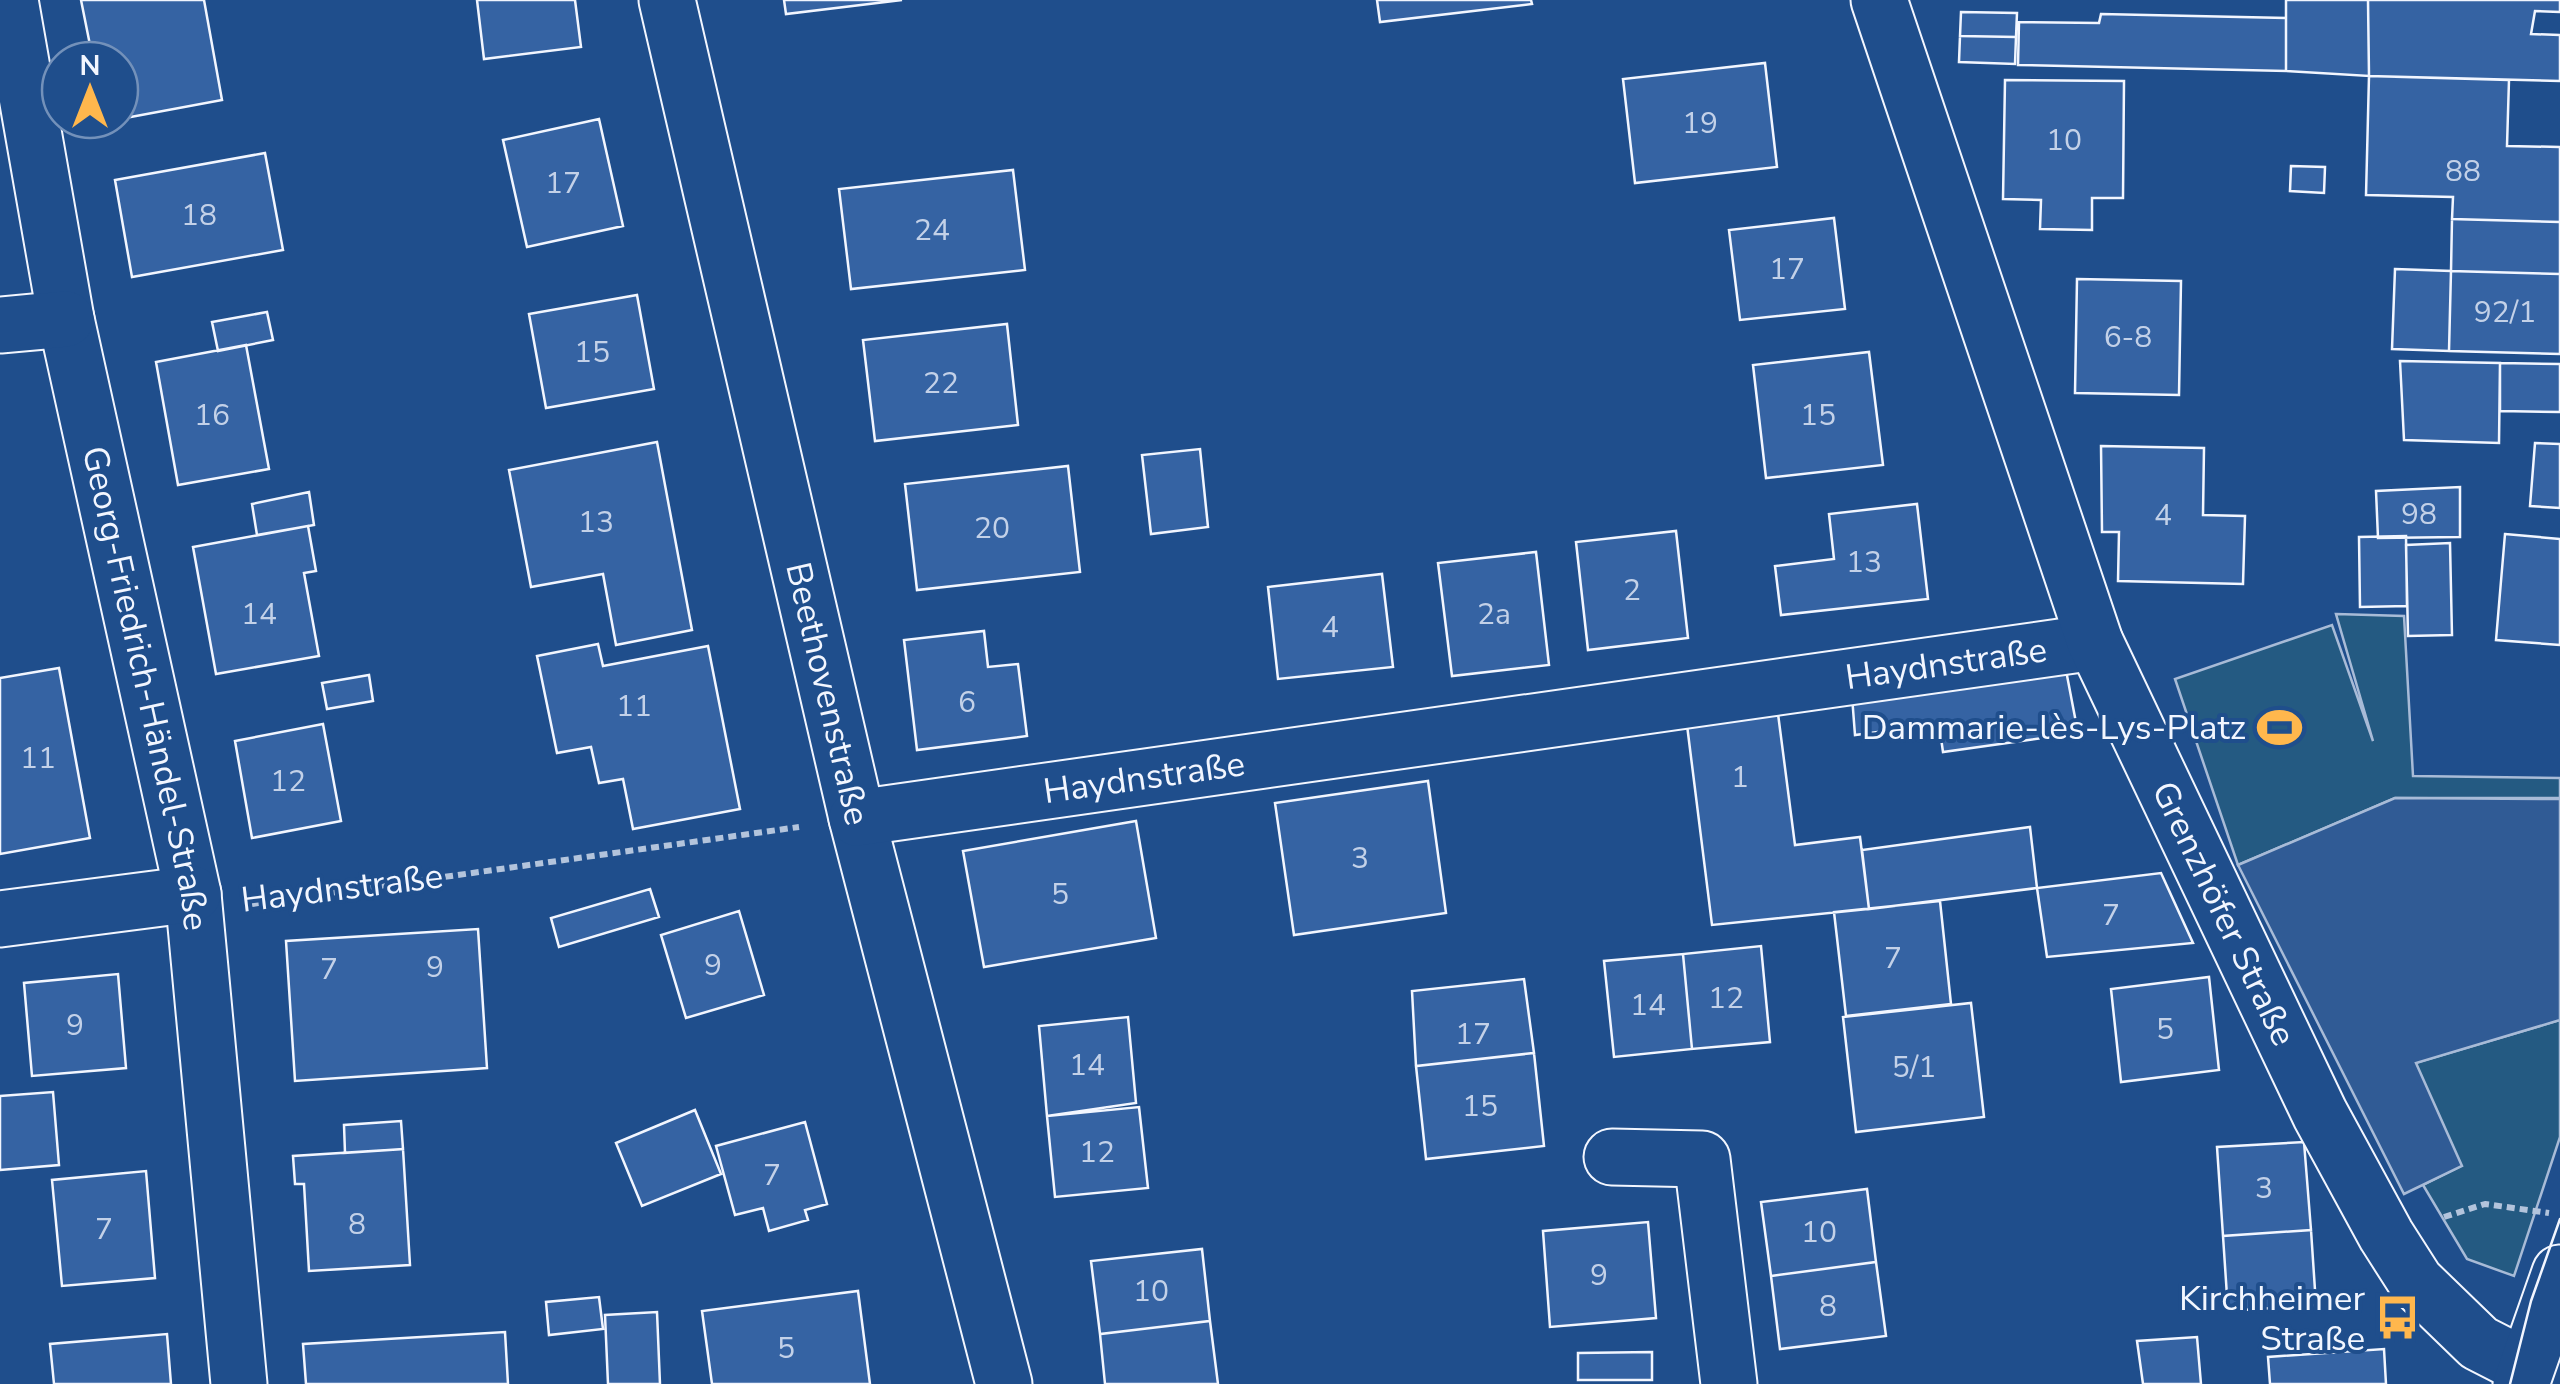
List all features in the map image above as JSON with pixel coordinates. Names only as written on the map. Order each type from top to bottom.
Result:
[{"type":"street","name":"Georg-Friedrich-Händel-Straße","points":[[10,0],[66,319],[193,894],[240,1384]]},
{"type":"street","name":"Beethovenstraße","points":[[666,0],[857,818],[1004,1384]]},
{"type":"street","name":"Grenzhöfer Straße","points":[[1879,0],[2095,642],[2320,1114],[2386,1235],[2416,1282],[2479,1343],[2524,1376]]},
{"type":"street","points":[[0,325],[66,319]]},
{"type":"street","name":"Haydnstraße","points":[[857,818],[2095,642]]},
{"type":"street","points":[[0,919],[193,894]]},
{"type":"street","points":[[1612,1157],[1702,1159],[1729,1384]]},
{"type":"street","points":[[2524,1376],[2560,1274]]},
{"type":"path","name":"Haydnstraße","points":[[193,894],[236,906],[857,818]]},
{"type":"path","points":[[2386,1235],[2485,1204],[2560,1214]]},
{"type":"shaded area","name":"Dammarie-lès-Lys-Platz","points":[[2336,614],[2404,616],[2413,776],[2560,778],[2560,798],[2395,798],[2238,865],[2175,679],[2332,625],[2373,741]]},
{"type":"shaded area","points":[[2395,798],[2560,799],[2560,1020],[2416,1063],[2462,1166],[2404,1194],[2238,865]]},
{"type":"shaded area","points":[[2560,1020],[2560,1137],[2514,1276],[2467,1259],[2423,1185],[2461,1166],[2415,1063]]},
{"type":"building","points":[[81,0],[204,0],[222,100],[140,115],[140,40],[89,40]]},
{"type":"building","points":[[477,0],[575,0],[581,47],[484,59]]},
{"type":"building","points":[[784,0],[902,0],[786,14]]},
{"type":"building","points":[[1377,0],[1531,0],[1532,4],[1380,22]]},
{"type":"building","points":[[2286,0],[2368,0],[2369,76],[2286,71]]},
{"type":"building","points":[[2368,0],[2560,0],[2560,12],[2535,11],[2531,34],[2560,35],[2560,81],[2369,76]]},
{"type":"building","points":[[1961,12],[2017,13],[2016,37],[1960,36]]},
{"type":"building","points":[[2101,14],[2286,18],[2286,71],[2018,65],[2019,22],[2099,23]]},
{"type":"building","points":[[1960,36],[2016,37],[2015,64],[1959,62]]},
{"type":"building","points":[[1765,63],[1777,167],[1635,183],[1623,79]]},
{"type":"building","points":[[2369,76],[2509,80],[2507,146],[2560,147],[2560,222],[2452,219],[2453,197],[2366,195]]},
{"type":"building","points":[[2005,80],[2124,81],[2123,198],[2092,198],[2092,230],[2040,229],[2041,200],[2003,199]]},
{"type":"building","points":[[599,119],[623,226],[527,247],[503,140]]},
{"type":"building","points":[[265,153],[283,250],[132,277],[115,180]]},
{"type":"building","points":[[2291,166],[2325,167],[2324,193],[2290,191]]},
{"type":"building","points":[[1013,170],[1025,270],[851,289],[839,189]]},
{"type":"building","points":[[1834,218],[1845,309],[1740,320],[1729,230]]},
{"type":"building","points":[[2452,219],[2560,222],[2560,274],[2451,271]]},
{"type":"building","points":[[2395,269],[2451,271],[2449,351],[2392,349]]},
{"type":"building","points":[[2451,271],[2560,274],[2560,354],[2449,351]]},
{"type":"building","points":[[2077,279],[2181,281],[2179,395],[2075,393]]},
{"type":"building","points":[[637,295],[654,389],[546,408],[529,314]]},
{"type":"building","points":[[267,312],[273,340],[218,351],[212,322]]},
{"type":"building","points":[[1007,324],[1018,425],[875,441],[863,340]]},
{"type":"building","points":[[246,345],[269,469],[178,485],[156,362]]},
{"type":"building","points":[[1869,352],[1883,465],[1766,478],[1753,365]]},
{"type":"building","points":[[2400,361],[2500,363],[2499,443],[2404,440]]},
{"type":"building","points":[[2500,363],[2560,364],[2560,412],[2500,411]]},
{"type":"building","points":[[657,442],[692,630],[616,645],[603,574],[531,587],[509,470]]},
{"type":"building","points":[[2535,443],[2560,444],[2560,508],[2530,506]]},
{"type":"building","points":[[2101,446],[2204,448],[2203,515],[2245,516],[2243,584],[2118,581],[2119,532],[2102,532]]},
{"type":"building","points":[[1200,449],[1208,527],[1151,534],[1142,455]]},
{"type":"building","points":[[1068,466],[1080,572],[917,590],[905,484]]},
{"type":"building","points":[[2460,487],[2460,537],[2378,538],[2376,491]]},
{"type":"building","points":[[309,492],[314,525],[257,535],[252,504]]},
{"type":"building","points":[[1917,504],[1928,599],[1781,615],[1775,566],[1834,559],[1829,514]]},
{"type":"building","points":[[308,526],[316,571],[304,573],[319,656],[216,674],[193,547]]},
{"type":"building","points":[[1676,531],[1688,638],[1588,650],[1576,542]]},
{"type":"building","points":[[2505,534],[2560,539],[2560,645],[2496,640]]},
{"type":"building","points":[[2406,536],[2407,606],[2360,607],[2359,537]]},
{"type":"building","points":[[2450,543],[2452,635],[2408,636],[2406,545]]},
{"type":"building","points":[[1536,552],[1549,665],[1452,676],[1438,563]]},
{"type":"building","points":[[1382,574],[1393,667],[1278,679],[1268,587]]},
{"type":"building","points":[[984,631],[988,667],[1018,664],[1027,736],[917,750],[904,640]]},
{"type":"building","points":[[598,644],[603,666],[708,646],[740,809],[633,829],[623,779],[599,783],[591,747],[557,753],[537,656]]},
{"type":"building","points":[[2065,665],[2078,733],[1943,752],[1939,724],[1855,735],[1852,696]]},
{"type":"building","points":[[59,668],[90,838],[0,854],[0,678]]},
{"type":"building","points":[[369,675],[373,701],[327,709],[322,683]]},
{"type":"building","points":[[1777,706],[1795,845],[1860,837],[1869,909],[1712,925],[1686,717]]},
{"type":"building","points":[[323,724],[341,821],[252,838],[235,741]]},
{"type":"building","points":[[1428,781],[1446,913],[1294,935],[1275,803]]},
{"type":"building","points":[[1136,821],[1156,938],[984,967],[963,851]]},
{"type":"building","points":[[2030,827],[2037,888],[1869,909],[1862,850]]},
{"type":"building","points":[[2161,873],[2193,943],[2047,957],[2037,888]]},
{"type":"building","points":[[650,889],[659,917],[559,947],[551,918]]},
{"type":"building","points":[[1940,901],[1951,1004],[1846,1016],[1834,912]]},
{"type":"building","points":[[739,911],[764,995],[686,1018],[661,935]]},
{"type":"building","points":[[478,929],[487,1068],[295,1081],[286,941]]},
{"type":"building","points":[[1761,946],[1770,1042],[1692,1049],[1683,954]]},
{"type":"building","points":[[1683,954],[1692,1049],[1614,1057],[1604,961]]},
{"type":"building","points":[[118,974],[126,1068],[32,1076],[24,983]]},
{"type":"building","points":[[2209,977],[2219,1070],[2121,1082],[2111,989]]},
{"type":"building","points":[[1524,979],[1534,1053],[1416,1066],[1412,991]]},
{"type":"building","points":[[1971,1003],[1984,1117],[1856,1132],[1843,1017]]},
{"type":"building","points":[[1128,1017],[1136,1103],[1047,1116],[1039,1026]]},
{"type":"building","points":[[1534,1053],[1544,1146],[1426,1159],[1416,1066]]},
{"type":"building","points":[[53,1092],[59,1165],[0,1170],[0,1096]]},
{"type":"building","points":[[1139,1107],[1148,1188],[1055,1197],[1047,1116]]},
{"type":"building","points":[[695,1110],[721,1174],[642,1206],[616,1143]]},
{"type":"building","points":[[401,1121],[403,1149],[345,1153],[344,1125]]},
{"type":"building","points":[[805,1122],[827,1204],[805,1210],[808,1220],[769,1231],[763,1208],[735,1215],[716,1146]]},
{"type":"building","points":[[2304,1142],[2311,1230],[2223,1236],[2217,1147]]},
{"type":"building","points":[[403,1149],[410,1265],[309,1271],[304,1184],[295,1184],[293,1156]]},
{"type":"building","points":[[146,1171],[155,1278],[62,1286],[52,1180]]},
{"type":"building","points":[[1867,1189],[1876,1262],[1771,1276],[1761,1202]]},
{"type":"building","points":[[1648,1222],[1656,1318],[1550,1327],[1543,1231]]},
{"type":"building","points":[[2311,1230],[2316,1305],[2228,1311],[2223,1236]]},
{"type":"building","points":[[1202,1249],[1210,1321],[1100,1334],[1091,1261]]},
{"type":"building","points":[[1876,1262],[1886,1336],[1780,1349],[1771,1276]]},
{"type":"building","points":[[858,1291],[870,1384],[712,1384],[702,1311]]},
{"type":"building","points":[[599,1297],[603,1329],[549,1335],[546,1302]]},
{"type":"building","points":[[657,1312],[660,1384],[608,1384],[605,1315]]},
{"type":"building","points":[[1210,1321],[1218,1384],[1105,1384],[1100,1334]]},
{"type":"building","points":[[505,1332],[508,1384],[306,1384],[303,1344]]},
{"type":"building","points":[[167,1334],[171,1384],[54,1384],[50,1344]]},
{"type":"building","points":[[2197,1337],[2201,1384],[2143,1384],[2137,1341]]},
{"type":"building","points":[[2384,1349],[2386,1384],[2270,1384],[2268,1357]]},
{"type":"building","points":[[1652,1352],[1652,1380],[1578,1380],[1578,1353]]},
{"type":"tram line","points":[[2510,1384],[2531,1301],[2560,1219]]},
{"type":"place","name":"Dammarie-lès-Lys-Platz","points":[[2279,727]]},
{"type":"place","name":"Kirchheimer Straße","points":[[2398,1318]]}]
